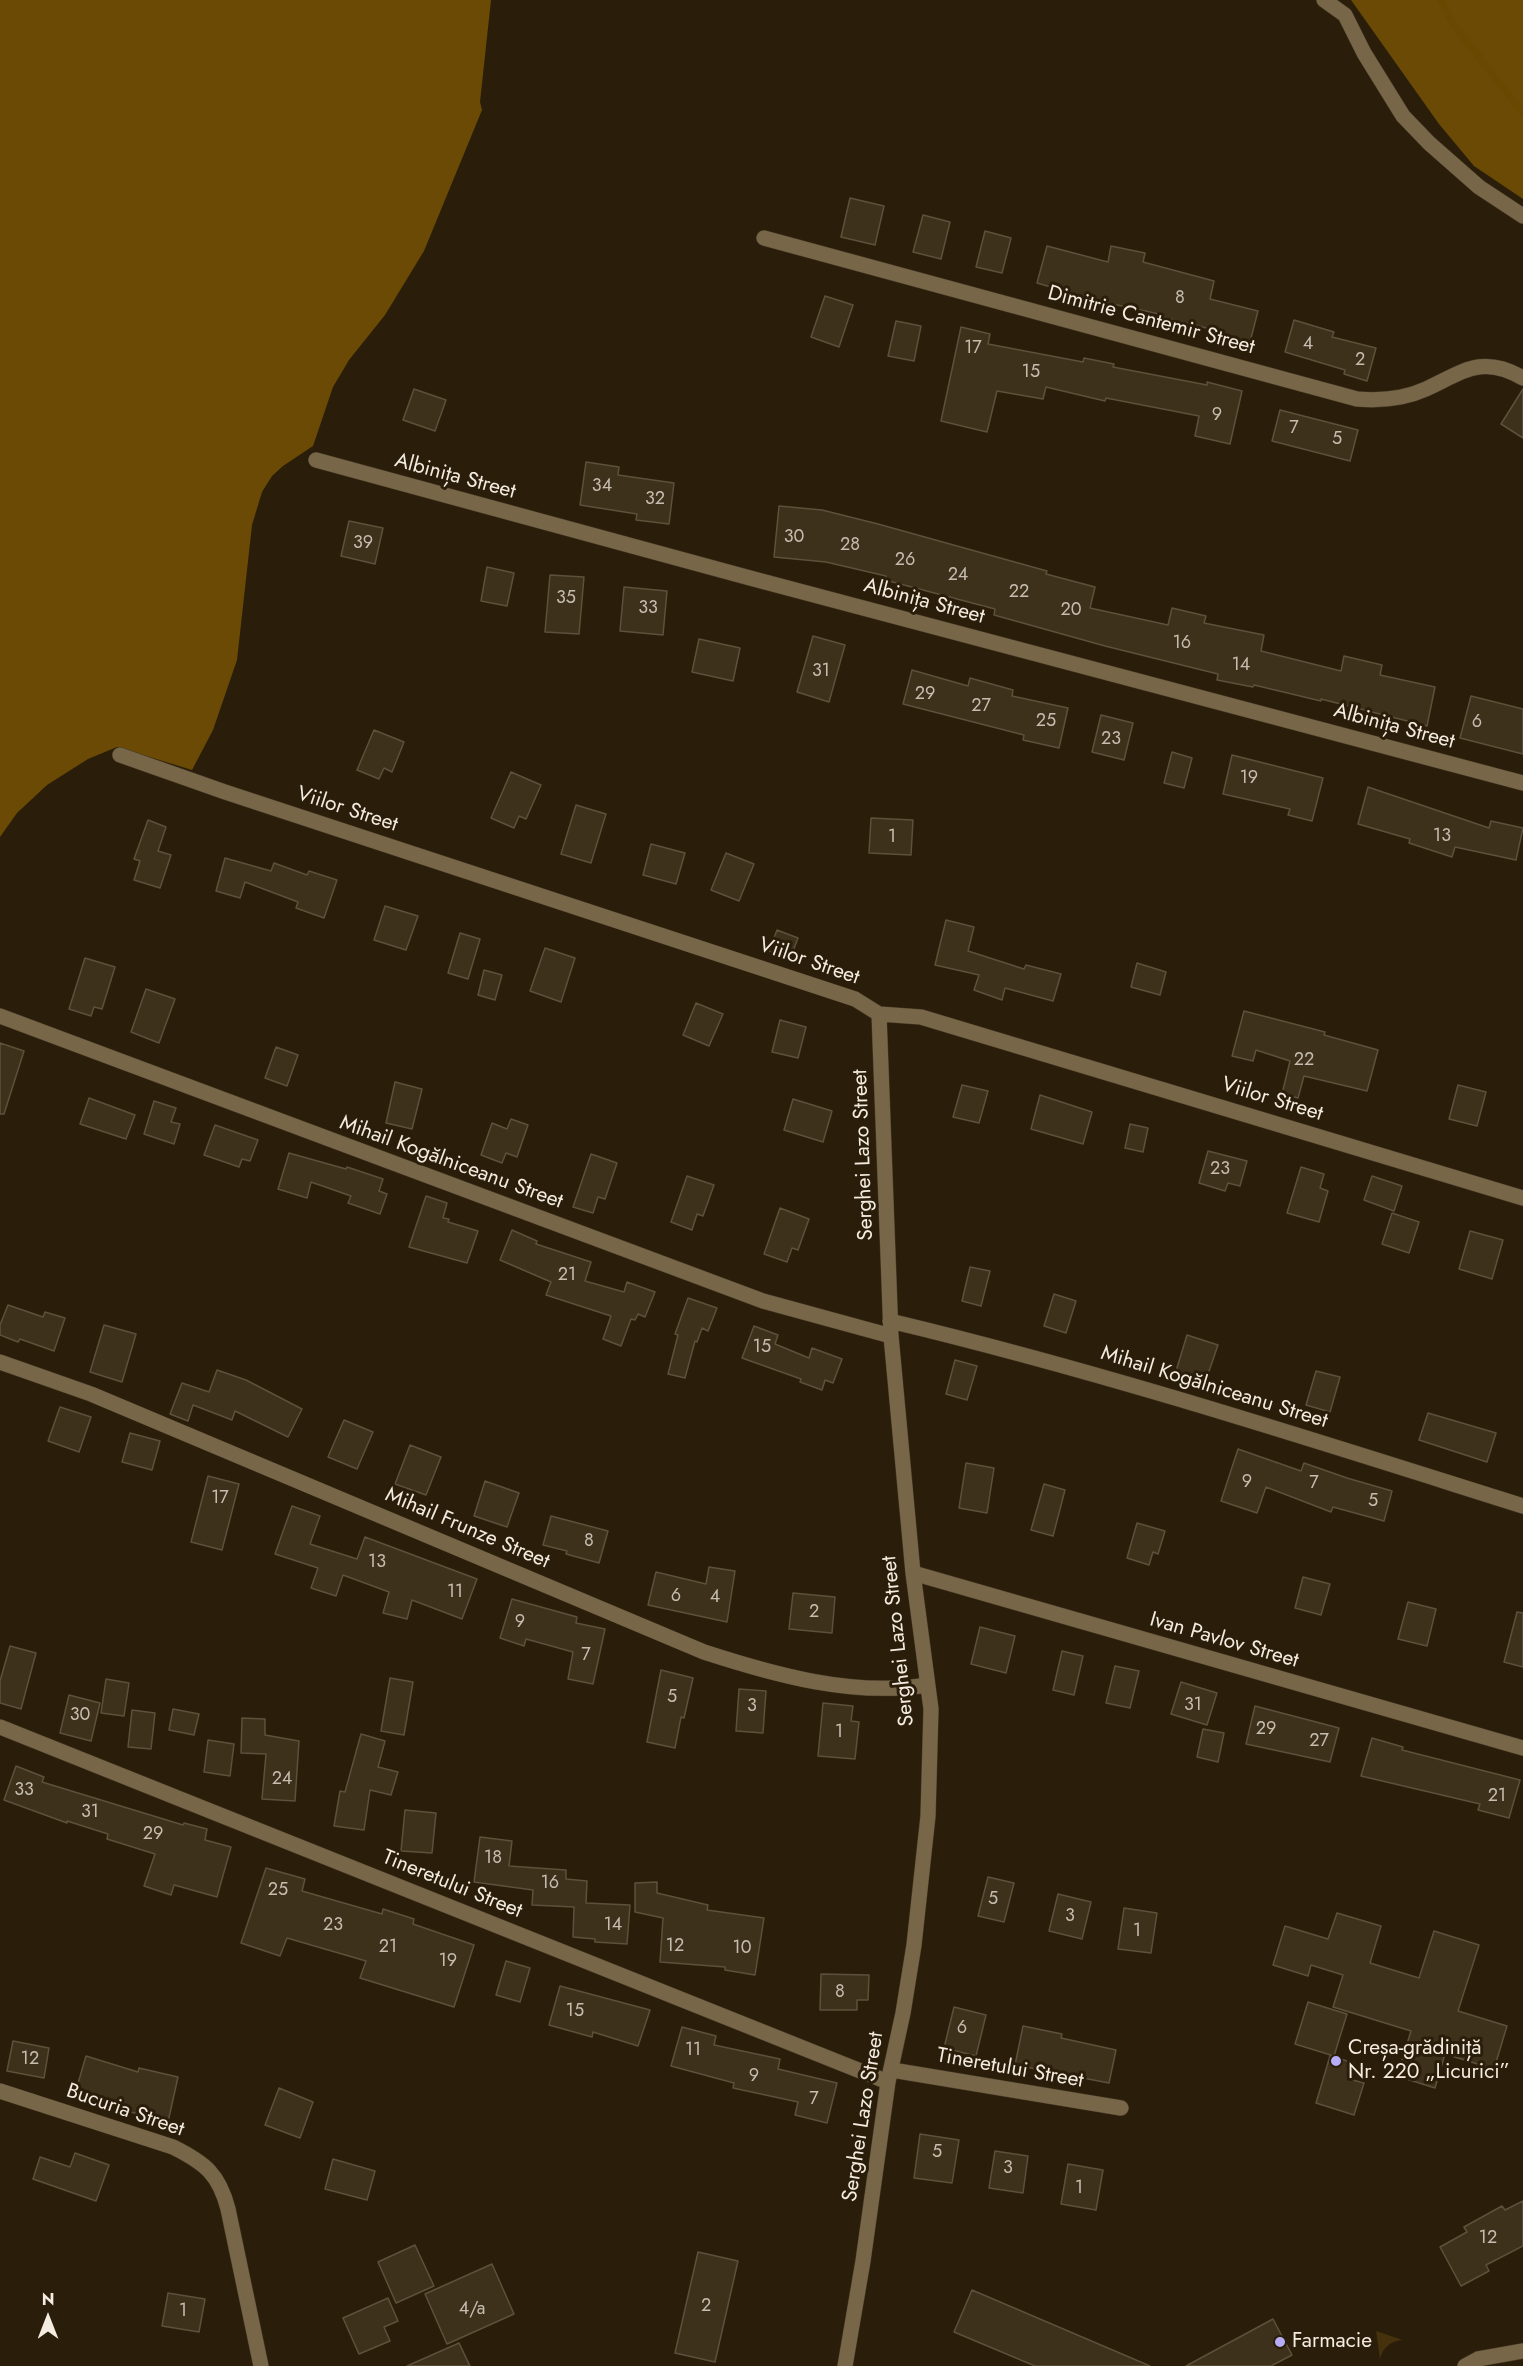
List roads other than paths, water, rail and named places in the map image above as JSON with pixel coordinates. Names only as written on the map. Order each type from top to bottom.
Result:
[{"type":"street","points":[[1324,0],[1345,15],[1365,53],[1404,116],[1429,143],[1479,187],[1523,216]]},
{"type":"street","name":"Dimitrie Cantemir Street","points":[[764,238],[1357,399],[1379,401],[1402,397],[1426,389],[1456,372],[1475,368],[1502,369],[1523,378]]},
{"type":"street","name":"Albinița Street","points":[[316,460],[761,581],[1523,783]]},
{"type":"street","name":"Viilor Street","points":[[120,755],[855,999],[879,1014],[921,1017],[1523,1198]]},
{"type":"street","name":"Serghei Lazo Street","points":[[845,2366],[890,2076],[914,1945],[928,1816],[931,1709],[914,1573],[891,1328],[879,1014]]},
{"type":"street","name":"Mihail Kogălniceanu Street","points":[[0,1016],[763,1301],[891,1328],[990,1345],[1261,1423],[1523,1506]]},
{"type":"street","name":"Mihail Frunze Street","points":[[0,1362],[91,1394],[704,1652],[749,1666],[853,1687],[897,1690],[927,1686]]},
{"type":"street","name":"Ivan Pavlov Street","points":[[914,1573],[1523,1748]]},
{"type":"street","name":"Tineretului Street","points":[[0,1727],[890,2076],[1121,2109]]},
{"type":"street","name":"Bucuria Street","points":[[0,2091],[173,2147],[196,2159],[213,2174],[223,2189],[261,2366]]},
{"type":"street","points":[[1465,2366],[1478,2359],[1506,2352],[1523,2351]]},
{"type":"waterway","points":[[1441,0],[1453,24],[1523,113]]},
{"type":"place","name":"Creșa-grădiniță Nr. 220 „Licurici”","points":[[1336,2061]]},
{"type":"place","name":"Farmacie","points":[[1280,2342]]}]
